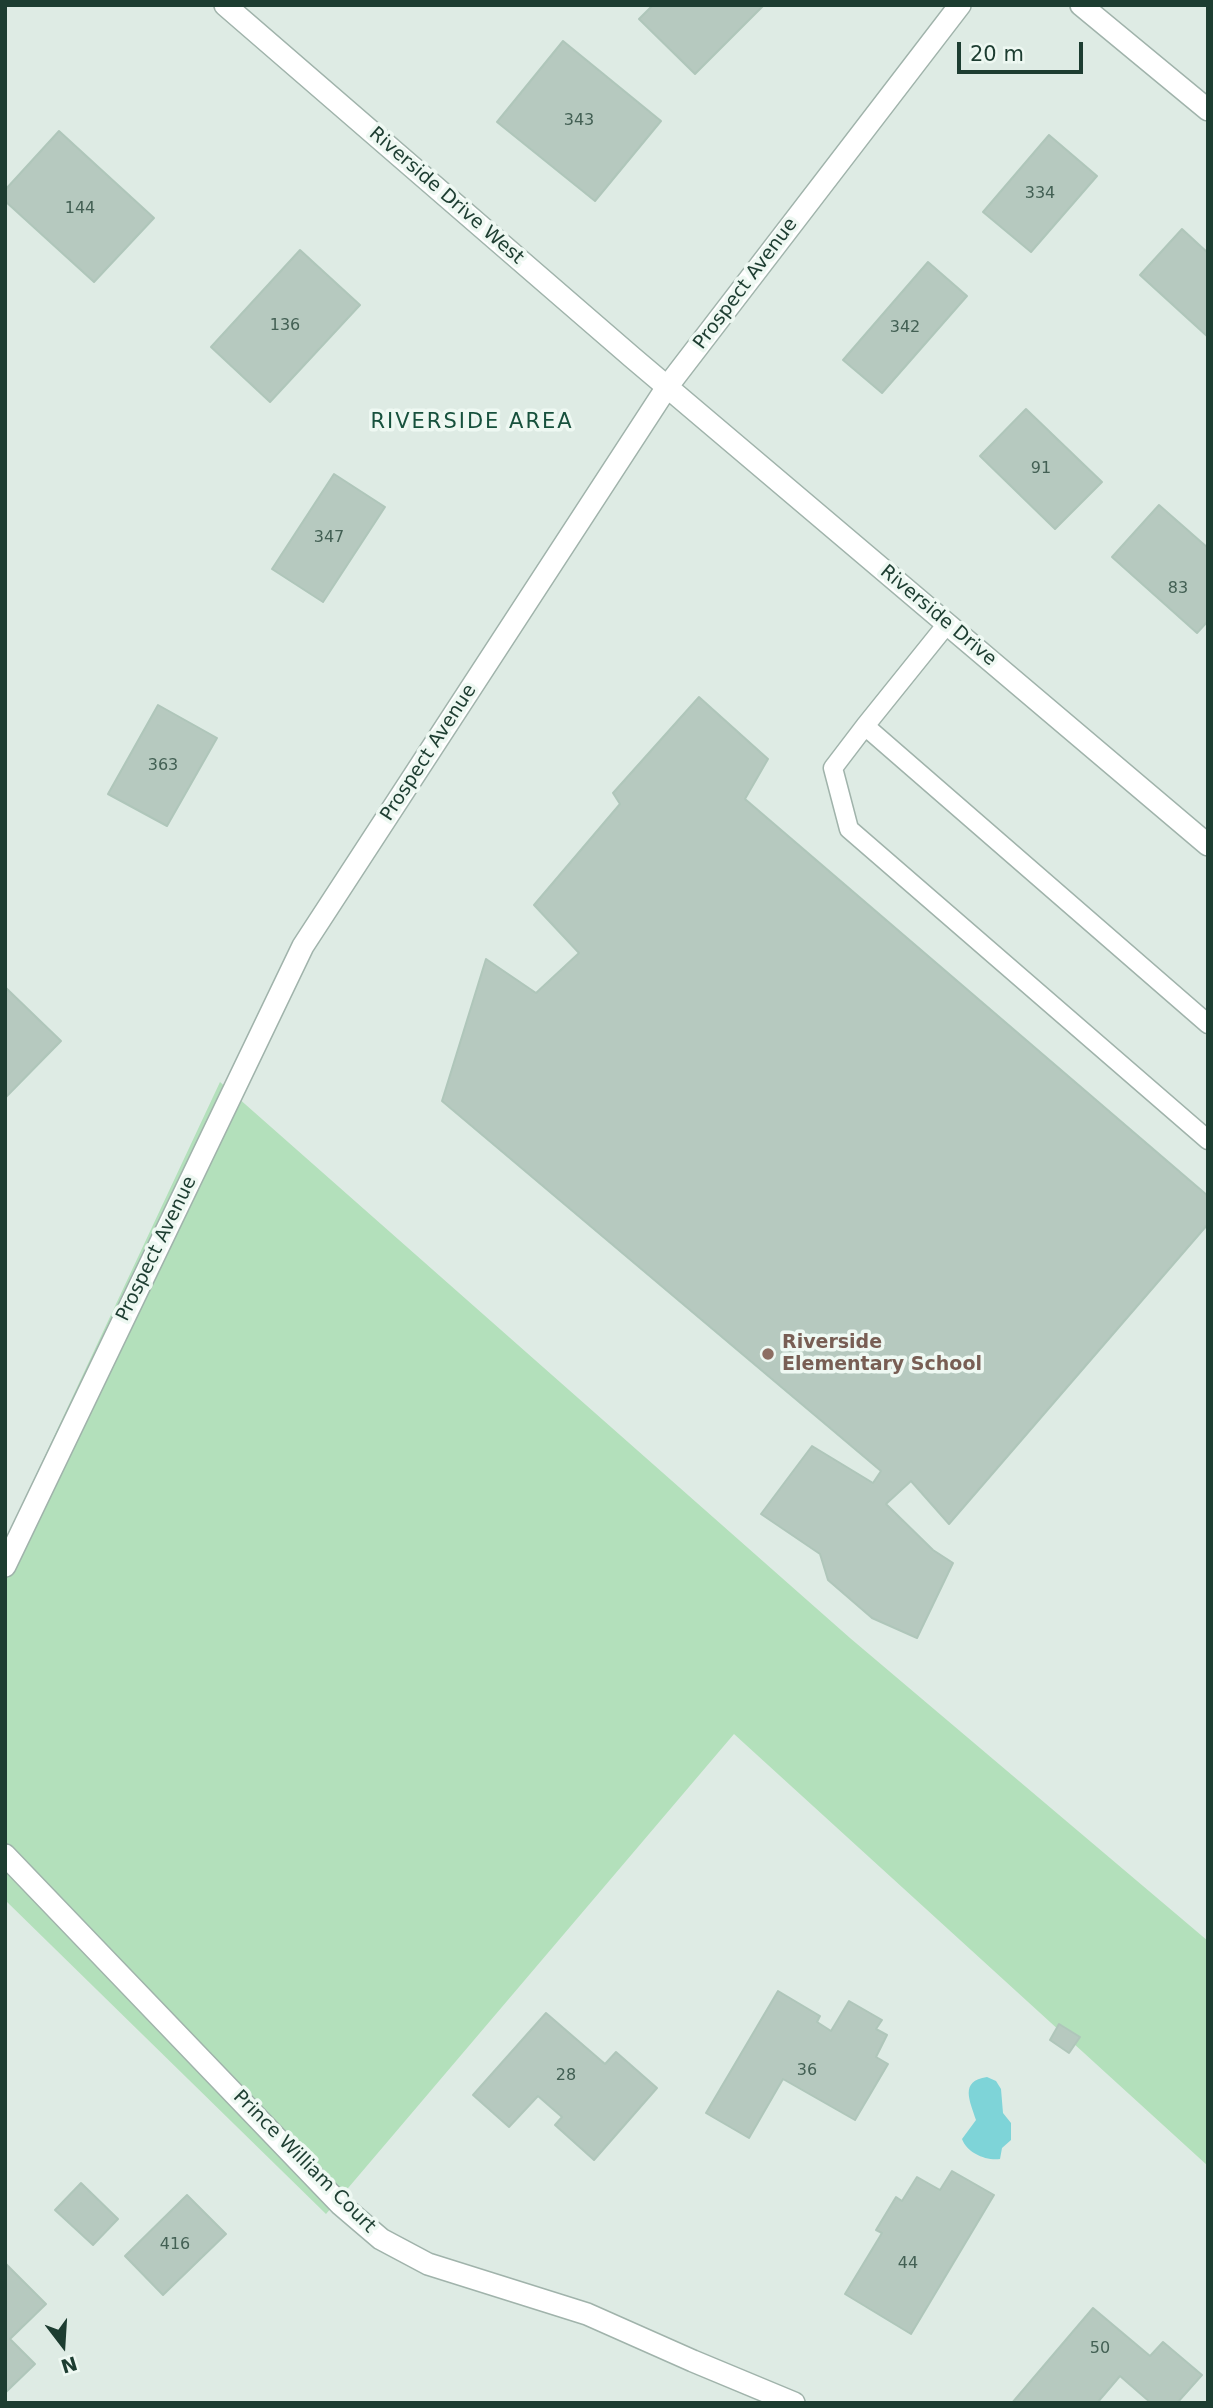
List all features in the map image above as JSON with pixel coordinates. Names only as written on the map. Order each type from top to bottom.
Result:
[{"type":"street","name":"Riverside Drive West","points":[[225,5],[667,387]]},
{"type":"street","name":"Prospect Avenue","points":[[5,1566],[303,946],[667,387],[960,5]]},
{"type":"street","points":[[1081,5],[1208,110]]},
{"type":"street","name":"Riverside Drive","points":[[667,387],[1208,845]]},
{"type":"street","name":"Prince William Court","points":[[5,1855],[340,2204],[381,2239],[428,2264],[587,2314],[794,2403]]},
{"type":"lane","points":[[947,624],[833,768],[849,829],[1208,1140]]},
{"type":"lane","points":[[865,726],[1208,1024]]},
{"type":"green space","points":[[220,1082],[850,1638],[1208,1941],[1208,2166],[734,1734],[326,2214],[5,1900],[5,1541]]},
{"type":"water","points":[[987,2077],[996,2081],[1001,2089],[1003,2113],[1011,2123],[1011,2140],[1002,2148],[1000,2159],[978,2155],[964,2144],[962,2139],[976,2120],[969,2099],[970,2087],[978,2079]]},
{"type":"building","points":[[653,5],[763,6],[695,74],[639,19]]},
{"type":"building","points":[[563,41],[661,121],[595,201],[497,122]]},
{"type":"building","points":[[59,131],[154,218],[94,282],[5,201],[5,190]]},
{"type":"building","points":[[1049,135],[1097,176],[1031,252],[983,212]]},
{"type":"building","points":[[1182,229],[1208,253],[1208,337],[1140,275]]},
{"type":"building","points":[[300,250],[360,305],[270,402],[211,347]]},
{"type":"building","points":[[928,262],[967,296],[882,393],[843,360]]},
{"type":"building","points":[[1026,409],[1102,482],[1055,529],[980,456]]},
{"type":"building","points":[[334,474],[385,507],[323,602],[272,569]]},
{"type":"building","points":[[1159,505],[1208,548],[1208,621],[1197,633],[1112,557]]},
{"type":"building","points":[[699,697],[768,759],[745,799],[1208,1196],[1208,1224],[949,1524],[911,1481],[886,1504],[933,1550],[953,1563],[917,1638],[872,1618],[828,1580],[820,1554],[761,1514],[812,1446],[873,1483],[881,1471],[442,1101],[486,959],[536,993],[579,953],[534,905],[620,804],[613,793]]},
{"type":"building","points":[[158,705],[217,738],[167,826],[108,794]]},
{"type":"building","points":[[5,987],[61,1041],[5,1098]]},
{"type":"building","points":[[778,1991],[820,2016],[817,2022],[831,2031],[849,2001],[882,2020],[876,2029],[887,2035],[876,2057],[888,2064],[855,2120],[783,2079],[749,2138],[706,2113]]},
{"type":"building","points":[[546,2013],[605,2064],[616,2052],[657,2088],[594,2160],[555,2125],[562,2117],[538,2096],[509,2127],[473,2095]]},
{"type":"building","points":[[1059,2024],[1080,2037],[1069,2053],[1050,2040]]},
{"type":"building","points":[[952,2171],[994,2195],[911,2334],[845,2294],[882,2233],[876,2230],[896,2197],[902,2201],[917,2177],[940,2190]]},
{"type":"building","points":[[81,2183],[118,2219],[93,2245],[55,2210]]},
{"type":"building","points":[[187,2195],[226,2234],[163,2295],[125,2256]]},
{"type":"building","points":[[5,2263],[46,2304],[10,2339],[35,2364],[5,2393]]},
{"type":"building","points":[[1093,2308],[1150,2356],[1163,2342],[1202,2375],[1177,2403],[1151,2403],[1120,2376],[1097,2403],[1012,2403]]},
{"type":"place","name":"Riverside Elementary School","points":[[768,1354]]},
{"type":"district","name":"RIVERSIDE AREA","points":[[472,423]]}]
